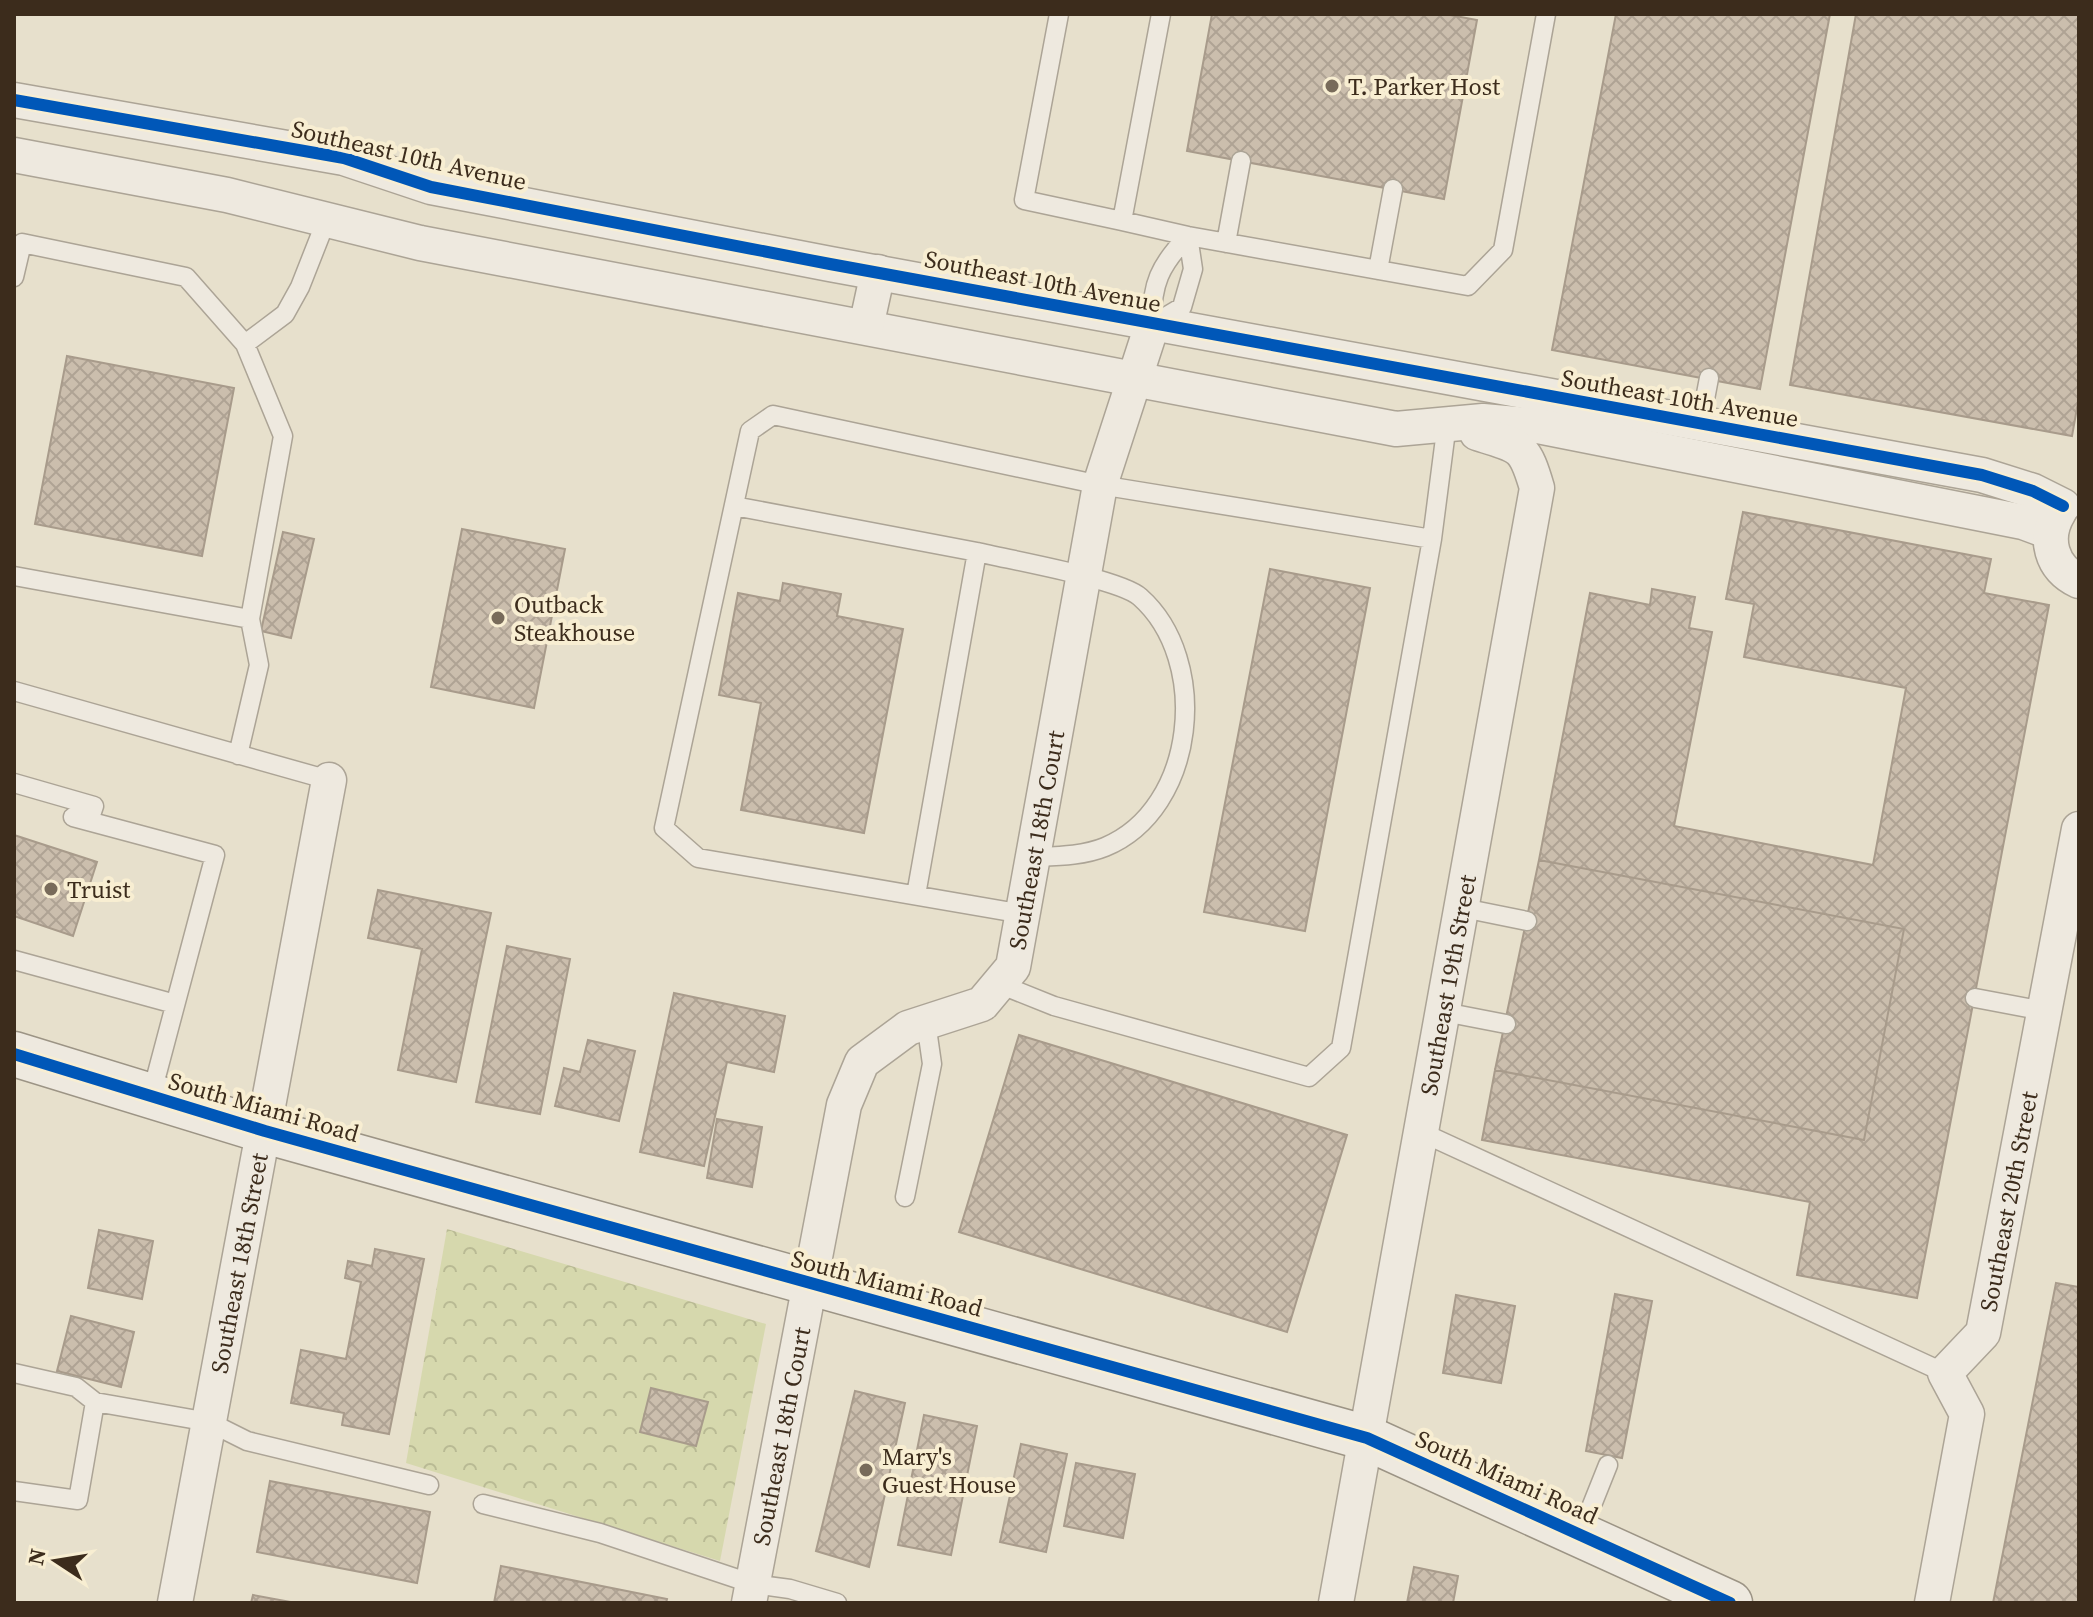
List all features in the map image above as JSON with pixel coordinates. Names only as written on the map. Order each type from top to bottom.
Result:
[{"type":"street","name":"Southeast 10th Avenue","points":[[14,100],[344,158],[431,187],[1152,325],[1982,475],[2033,491],[2064,511]]},
{"type":"street","points":[[14,155],[227,195],[420,243],[1396,429],[1447,423],[1538,426],[2023,522],[2064,511],[2055,560],[2064,572],[2079,581]]},
{"type":"street","points":[[866,327],[878,272]]},
{"type":"street","name":"Southeast 18th Court","points":[[751,1593],[844,1105],[862,1062],[908,1028],[982,1004],[1013,967],[1100,485],[1152,325]]},
{"type":"street","name":"Southeast 19th Street","points":[[1336,1603],[1537,488],[1527,454],[1514,445],[1447,423]]},
{"type":"street","name":"Southeast 18th Street","points":[[175,1603],[329,780]]},
{"type":"street","name":"Southeast 20th Street","points":[[1945,1373],[1983,1333],[2079,829]]},
{"type":"street","name":"South Miami Road","points":[[14,1054],[265,1131],[1367,1438],[1722,1601]]},
{"type":"street","points":[[1932,1603],[1967,1414],[1945,1373]]},
{"type":"lane","points":[[1059,14],[1024,200],[1188,236],[1468,286],[1503,250],[1546,14]]},
{"type":"lane","points":[[1122,221],[1161,14]]},
{"type":"lane","points":[[1226,243],[1241,161]]},
{"type":"lane","points":[[1378,270],[1393,189]]},
{"type":"lane","points":[[245,344],[285,314],[300,287],[326,221]]},
{"type":"lane","points":[[1188,236],[1193,269],[1182,307],[1152,325],[1151,299],[1163,262],[1188,236]]},
{"type":"lane","points":[[14,277],[22,243],[186,277],[245,344],[283,436],[250,619],[259,665],[238,755]]},
{"type":"lane","points":[[1695,458],[1709,378]]},
{"type":"lane","points":[[1023,914],[698,858],[664,828],[750,431],[773,415],[1100,485],[1432,539]]},
{"type":"lane","points":[[999,984],[1054,1006],[1309,1077],[1341,1048],[1432,539],[1447,423]]},
{"type":"lane","points":[[734,506],[977,552],[1084,579],[1115,582],[1140,597],[1167,631],[1185,685],[1187,718],[1175,774],[1160,799],[1133,828],[1107,847],[1072,855],[1033,857]]},
{"type":"lane","points":[[916,895],[977,552]]},
{"type":"lane","points":[[14,576],[250,619]]},
{"type":"lane","points":[[14,691],[329,780]]},
{"type":"lane","points":[[14,783],[94,806],[81,819],[215,855],[151,1096]]},
{"type":"lane","points":[[1463,908],[1527,921]]},
{"type":"lane","points":[[14,960],[175,1004]]},
{"type":"lane","points":[[1975,998],[2044,1011]]},
{"type":"lane","points":[[1444,1012],[1506,1024]]},
{"type":"lane","points":[[905,1197],[932,1064],[926,1022]]},
{"type":"lane","points":[[1423,1133],[1945,1373]]},
{"type":"lane","points":[[14,1373],[76,1387],[95,1402],[209,1422],[247,1441],[429,1485]]},
{"type":"lane","points":[[14,1491],[78,1500],[95,1402]]},
{"type":"lane","points":[[1580,1535],[1608,1465]]},
{"type":"lane","points":[[483,1504],[600,1533],[751,1593],[790,1589],[837,1603]]},
{"type":"green space","points":[[447,1229],[766,1324],[720,1561],[406,1463]]},
{"type":"building","name":"T. Parker Host","points":[[1212,14],[1445,14],[1477,20],[1444,199],[1187,151]]},
{"type":"building","points":[[1616,14],[1830,14],[1760,389],[1552,350]]},
{"type":"building","points":[[1856,14],[2079,14],[2079,397],[2072,436],[1790,385]]},
{"type":"building","points":[[67,356],[234,388],[202,556],[35,524]]},
{"type":"building","points":[[1743,512],[1991,559],[1984,593],[2049,605],[1917,1298],[1797,1275],[1810,1202],[1482,1140],[1495,1070],[1864,1140],[1904,929],[1539,860],[1590,593],[1650,605],[1652,589],[1695,597],[1689,628],[1712,632],[1674,826],[1873,865],[1906,688],[1744,657],[1754,604],[1726,599]]},
{"type":"building","name":"Outback Steakhouse","points":[[462,529],[565,549],[534,708],[431,687]]},
{"type":"building","points":[[283,532],[314,539],[291,638],[261,631]]},
{"type":"building","points":[[1270,569],[1370,588],[1305,931],[1204,912]]},
{"type":"building","points":[[783,583],[841,594],[837,616],[903,629],[864,833],[741,810],[761,703],[719,695],[738,593],[780,601]]},
{"type":"building","name":"Truist","points":[[14,835],[97,862],[73,936],[14,916]]},
{"type":"building","points":[[1539,860],[1904,929],[1864,1140],[1495,1070]]},
{"type":"building","points":[[378,890],[491,913],[456,1082],[398,1070],[422,949],[368,938]]},
{"type":"building","points":[[507,946],[570,959],[540,1114],[476,1102]]},
{"type":"building","points":[[674,993],[785,1016],[774,1072],[727,1062],[704,1166],[640,1152]]},
{"type":"building","points":[[1019,1035],[1347,1135],[1287,1332],[959,1232]]},
{"type":"building","points":[[588,1040],[635,1051],[619,1121],[555,1106],[564,1068],[580,1072]]},
{"type":"building","points":[[717,1119],[762,1127],[752,1187],[707,1178]]},
{"type":"building","points":[[99,1230],[153,1241],[142,1299],[88,1288]]},
{"type":"building","points":[[375,1249],[424,1259],[389,1434],[342,1425],[344,1413],[291,1403],[301,1350],[346,1359],[361,1282],[345,1278],[348,1261],[372,1266]]},
{"type":"building","points":[[2056,1283],[2079,1287],[2079,1603],[1993,1603]]},
{"type":"building","points":[[1615,1294],[1652,1301],[1622,1458],[1586,1451]]},
{"type":"building","points":[[1456,1295],[1515,1306],[1501,1383],[1443,1373]]},
{"type":"building","points":[[71,1316],[134,1332],[121,1387],[57,1371]]},
{"type":"building","points":[[651,1388],[708,1402],[696,1446],[640,1432]]},
{"type":"building","points":[[855,1391],[905,1403],[869,1567],[816,1551]]},
{"type":"building","points":[[924,1415],[977,1426],[951,1555],[898,1545]]},
{"type":"building","points":[[1021,1444],[1067,1454],[1046,1552],[1000,1542]]},
{"type":"building","points":[[1076,1463],[1135,1474],[1123,1538],[1064,1526]]},
{"type":"building","points":[[270,1481],[430,1512],[417,1583],[257,1552]]},
{"type":"building","points":[[501,1566],[667,1599],[666,1603],[494,1603]]},
{"type":"building","points":[[1414,1567],[1458,1576],[1453,1603],[1407,1603]]},
{"type":"building","points":[[253,1595],[296,1603],[251,1603]]},
{"type":"cycle path","points":[[14,100],[344,158],[431,187],[830,264],[1982,475],[2033,491],[2063,506]]},
{"type":"cycle path","points":[[14,1054],[265,1131],[1367,1438],[1730,1603]]},
{"type":"place","name":"T. Parker Host","points":[[1332,86]]},
{"type":"place","name":"Outback Steakhouse","points":[[498,618]]},
{"type":"place","name":"Truist","points":[[51,889]]},
{"type":"place","name":"Mary's Guest House","points":[[866,1470]]}]
